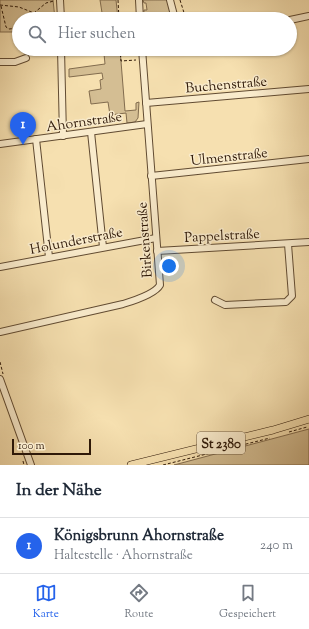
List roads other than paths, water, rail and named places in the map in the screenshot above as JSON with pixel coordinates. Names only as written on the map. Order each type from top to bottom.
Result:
[{"type":"main road","name":"St 2380","points":[[132,465],[273,430],[309,419]]},
{"type":"street","points":[[60,0],[61,12]]},
{"type":"street","points":[[139,0],[140,12]]},
{"type":"street","points":[[170,0],[174,12]]},
{"type":"street","points":[[297,19],[309,16]]},
{"type":"street","points":[[61,56],[63,136]]},
{"type":"street","name":"Birkenstraße","points":[[0,332],[132,301],[158,289],[160,285],[143,56]]},
{"type":"street","points":[[0,62],[15,62],[26,58]]},
{"type":"street","name":"Buchenstraße","points":[[146,103],[309,89]]},
{"type":"street","name":"Ahornstraße","points":[[0,144],[147,124]]},
{"type":"street","points":[[91,132],[103,247]]},
{"type":"street","points":[[36,139],[49,257]]},
{"type":"street","name":"Ulmenstraße","points":[[151,176],[309,159]]},
{"type":"street","name":"Holunderstraße","points":[[0,267],[156,238]]},
{"type":"street","name":"Pappelstraße","points":[[157,251],[309,242]]},
{"type":"street","points":[[215,300],[225,305],[286,302],[292,296],[288,244]]},
{"type":"street","points":[[0,379],[31,465]]},
{"type":"place","name":"Königsbrunn Ahornstraße","points":[[23,145]]}]
